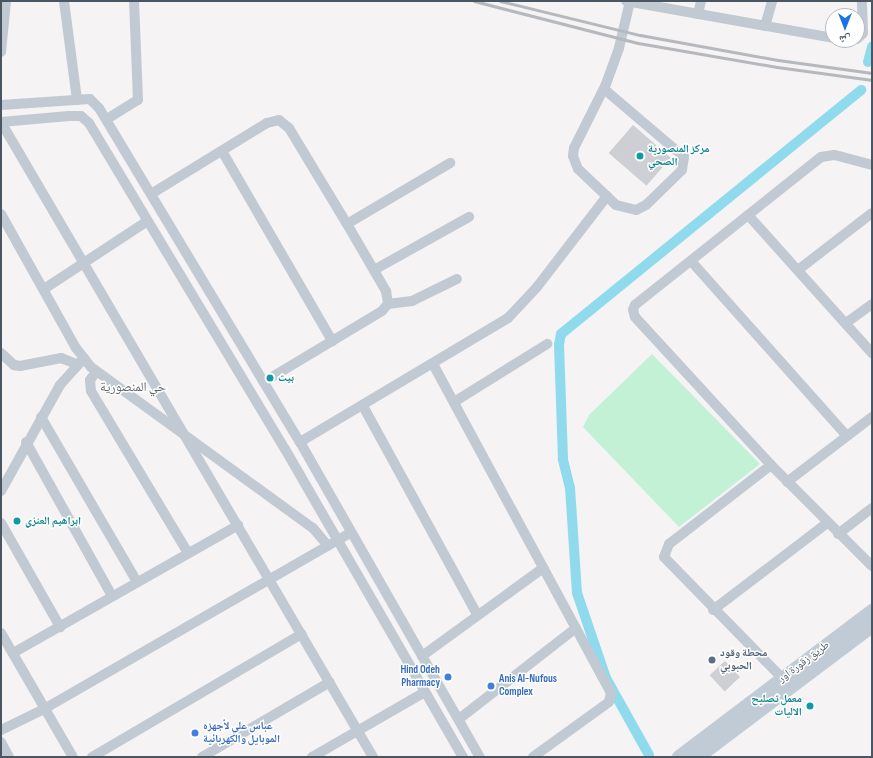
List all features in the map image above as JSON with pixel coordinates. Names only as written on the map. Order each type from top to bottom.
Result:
[{"type":"main road","name":"طريق زقورة اور","points":[[679,757],[872,611]]},
{"type":"main road","points":[[698,757],[872,626]]},
{"type":"street","points":[[1,52],[6,1]]},
{"type":"street","points":[[64,1],[77,100]]},
{"type":"street","points":[[107,119],[138,100],[134,1]]},
{"type":"street","points":[[604,89],[680,151],[684,160],[680,173],[642,208],[620,208],[578,169],[573,156],[574,148],[604,89],[619,48],[629,1],[825,37]]},
{"type":"street","points":[[698,14],[701,1]]},
{"type":"street","points":[[765,26],[772,1]]},
{"type":"street","points":[[1,9],[3,25]]},
{"type":"street","points":[[1,104],[90,99],[107,119],[300,442],[350,533],[480,757]]},
{"type":"street","points":[[373,757],[270,578],[1,122],[81,116],[89,123],[146,222],[285,450],[332,544],[425,692],[463,757]]},
{"type":"street","points":[[151,194],[273,120],[285,123],[374,270],[389,297],[388,304]]},
{"type":"street","points":[[222,151],[332,341]]},
{"type":"street","points":[[872,164],[834,155],[821,157],[635,305],[634,316],[787,482],[872,566]]},
{"type":"street","points":[[347,224],[450,163]]},
{"type":"street","points":[[300,442],[491,330],[524,303],[607,196]]},
{"type":"street","points":[[798,270],[872,213]]},
{"type":"street","points":[[1,214],[44,289],[80,361]]},
{"type":"street","points":[[748,215],[872,353]]},
{"type":"street","points":[[374,270],[469,217]]},
{"type":"street","points":[[44,289],[146,222]]},
{"type":"street","points":[[690,261],[847,436]]},
{"type":"street","points":[[264,382],[332,341],[388,304],[412,301],[457,279]]},
{"type":"street","points":[[846,324],[872,304]]},
{"type":"street","points":[[454,402],[547,344]]},
{"type":"street","points":[[2,357],[20,366],[61,358],[80,361],[184,432],[224,466],[312,528],[332,544]]},
{"type":"street","points":[[1,491],[26,442],[41,417],[80,361]]},
{"type":"street","points":[[434,364],[576,628],[611,698],[533,757]]},
{"type":"street","points":[[96,372],[90,380],[91,391],[188,553]]},
{"type":"street","points":[[363,406],[477,614]]},
{"type":"street","points":[[41,417],[137,582]]},
{"type":"street","points":[[787,482],[872,417]]},
{"type":"street","points":[[26,442],[112,596]]},
{"type":"street","points":[[771,465],[666,548],[666,562],[782,678]]},
{"type":"street","points":[[838,534],[872,508]]},
{"type":"street","points":[[1,523],[60,627]]},
{"type":"street","points":[[713,610],[827,523]]},
{"type":"street","points":[[8,651],[60,627],[238,524]]},
{"type":"street","points":[[1,730],[44,709],[350,533]]},
{"type":"street","points":[[422,656],[477,614],[543,568]]},
{"type":"street","points":[[459,720],[576,628]]},
{"type":"street","points":[[1,634],[8,651],[73,757]]},
{"type":"street","points":[[92,757],[302,634]]},
{"type":"street","points":[[202,757],[330,682]]},
{"type":"street","points":[[312,757],[425,692]]},
{"type":"street","points":[[1,742],[9,757]]},
{"type":"green space","points":[[652,354],[760,464],[679,527],[583,427],[589,415]]},
{"type":"building","name":"مركز المنصورية الصحي","points":[[633,125],[671,158],[646,186],[609,153]]},
{"type":"building","points":[[725,661],[740,677],[725,691],[710,675]]},
{"type":"waterway","points":[[868,62],[872,47]]},
{"type":"waterway","points":[[649,755],[606,678],[577,593],[570,488],[563,459],[559,345],[561,334],[861,90]]},
{"type":"railway","points":[[474,1],[638,43],[777,67],[872,80]]},
{"type":"railway","points":[[500,1],[640,35],[778,60],[872,73]]},
{"type":"place","name":"مركز المنصورية الصحي","points":[[640,156]]},
{"type":"place","name":"بيت","points":[[270,378]]},
{"type":"place","name":"ابراهيم العنزي","points":[[17,521]]},
{"type":"place","name":"محطة وقود الحبوبي","points":[[712,660]]},
{"type":"place","name":"Hind Odeh Pharmacy","points":[[448,677]]},
{"type":"place","name":"Anis Al-Nufous Complex","points":[[491,686]]},
{"type":"place","name":"معمل تصليح الاليات","points":[[810,706]]},
{"type":"place","name":"عباس علي لأجهزه الموبايل والكهربائية","points":[[195,733]]},
{"type":"district","name":"حي المنصورية","points":[[133,387]]}]
